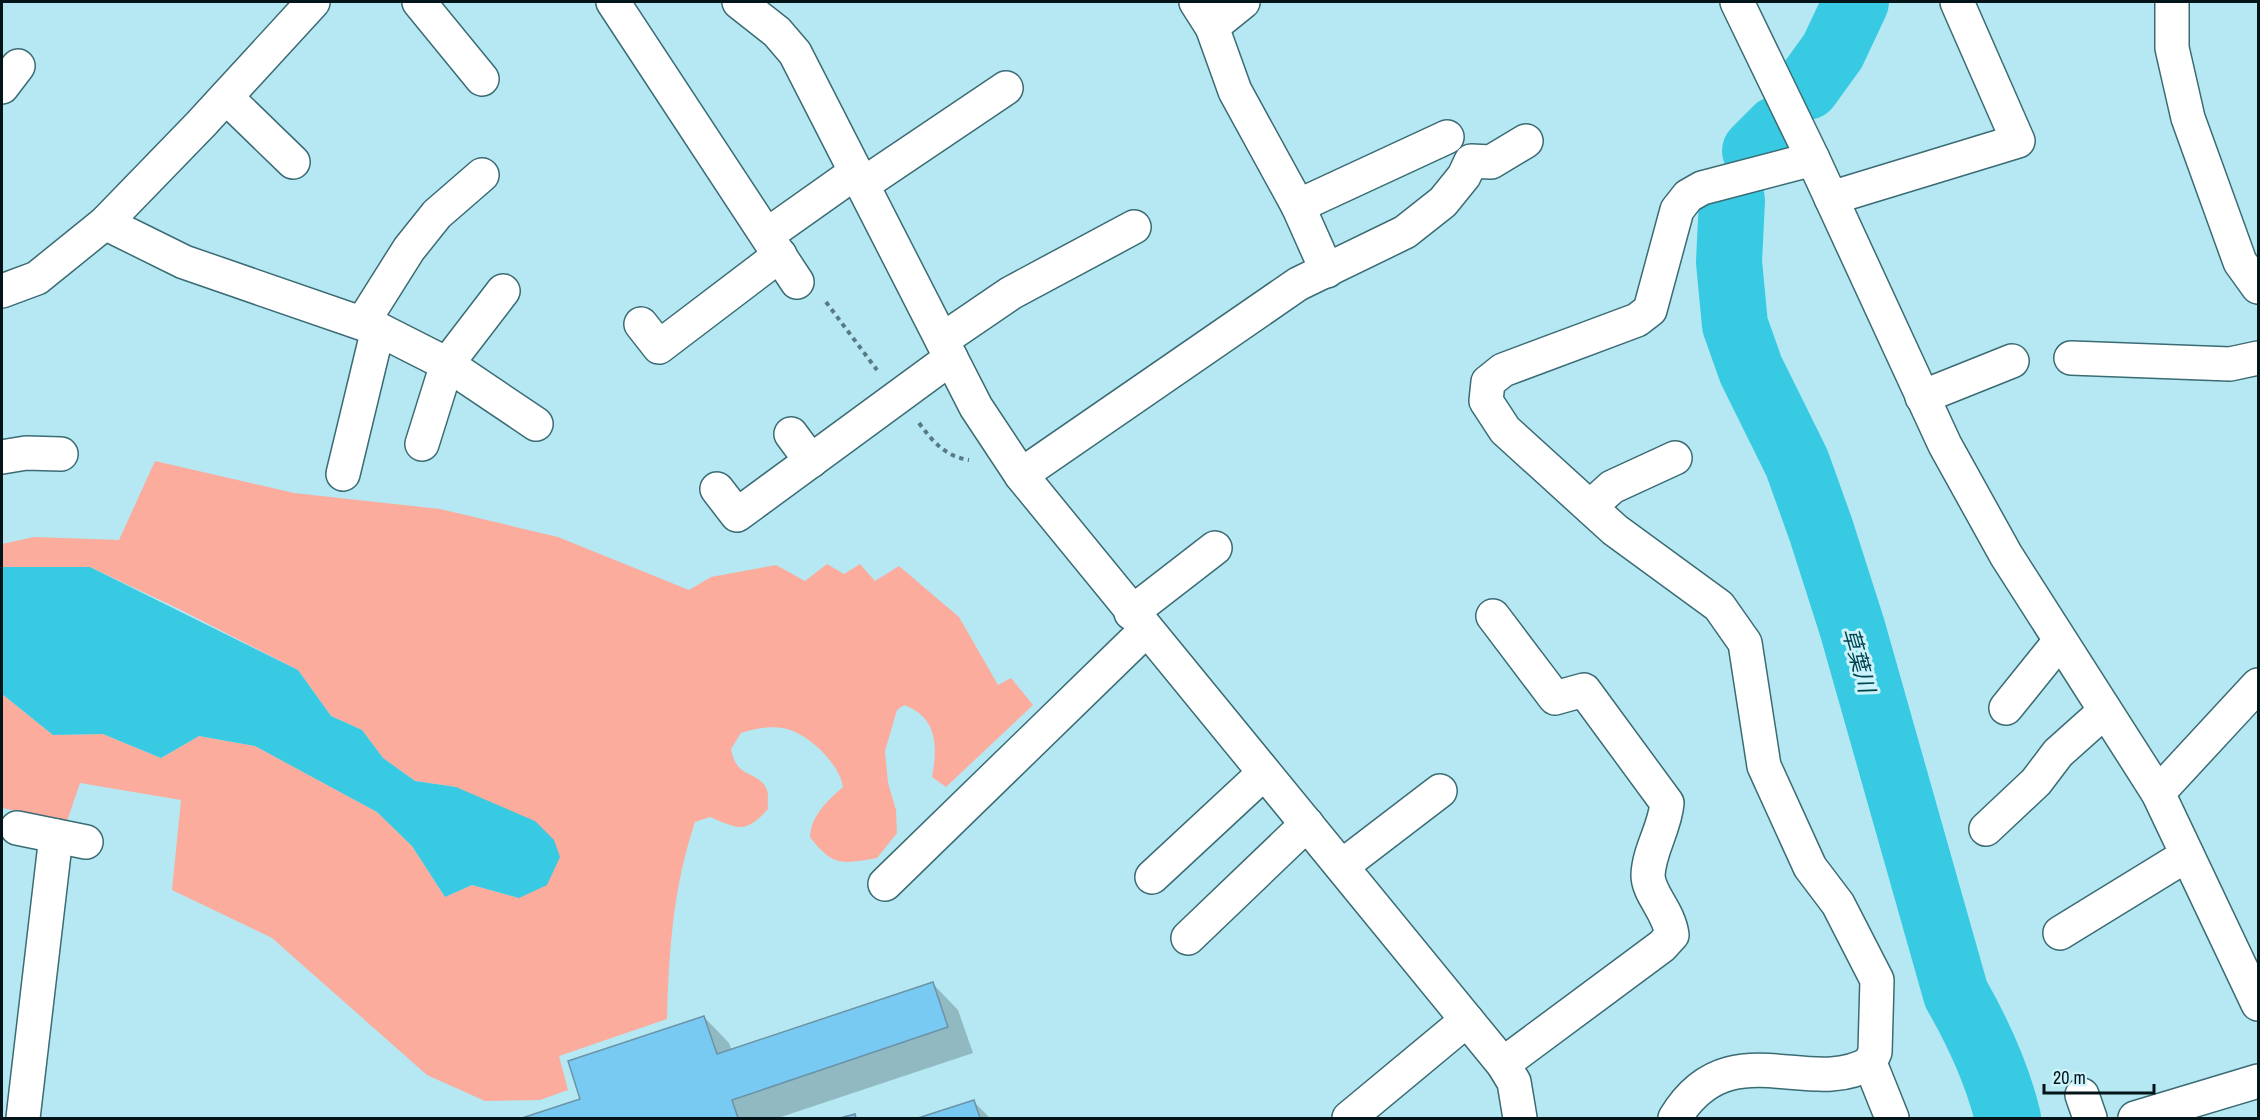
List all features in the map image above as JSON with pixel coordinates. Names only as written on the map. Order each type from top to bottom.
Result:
[{"type":"street","points":[[2,291],[37,278],[105,223],[313,2]]},
{"type":"street","points":[[419,2],[482,79]]},
{"type":"street","points":[[613,2],[797,282]]},
{"type":"street","points":[[740,2],[777,32],[795,53],[976,407],[1021,475],[1503,1064],[1514,1082],[1520,1119]]},
{"type":"street","points":[[1243,2],[1204,14],[1235,91],[1298,206],[1327,271]]},
{"type":"street","points":[[1737,2],[1813,159],[1945,445],[2006,555],[2158,793],[2259,1004]]},
{"type":"street","points":[[1831,198],[2018,141],[1957,2]]},
{"type":"street","points":[[2172,2],[2172,48],[2188,118],[2240,262],[2259,287]]},
{"type":"street","points":[[641,324],[659,347],[773,245],[859,179],[1006,88]]},
{"type":"street","points":[[226,97],[293,162]]},
{"type":"street","points":[[1298,206],[1448,137]]},
{"type":"street","points":[[1021,475],[1298,284],[1405,232],[1443,202],[1464,176],[1471,161],[1491,162],[1526,141]]},
{"type":"street","points":[[1675,1119],[1686,1101],[1698,1091],[1733,1074],[1755,1068],[1842,1074],[1870,1063],[1875,1052],[1876,980],[1838,904],[1810,867],[1764,766],[1745,643],[1719,606],[1615,530],[1505,430],[1486,401],[1488,382],[1503,370],[1637,320],[1650,310],[1677,210],[1688,196],[1702,188],[1813,159]]},
{"type":"street","points":[[343,474],[370,326],[409,249],[437,214],[482,175]]},
{"type":"street","points":[[105,223],[184,262],[370,326],[447,364],[536,424]]},
{"type":"street","points":[[717,489],[736,515],[812,461],[1011,293],[1134,227]]},
{"type":"street","points":[[422,444],[447,364],[503,291]]},
{"type":"street","points":[[2071,358],[2230,364],[2259,358]]},
{"type":"street","points":[[1922,396],[2012,361]]},
{"type":"street","points":[[791,434],[812,461]]},
{"type":"street","points":[[2,458],[26,453],[61,454]]},
{"type":"street","points":[[1590,507],[1612,487],[1675,458]]},
{"type":"street","points":[[885,884],[1139,621],[1215,548]]},
{"type":"street","points":[[1493,616],[1555,698],[1584,690],[1667,803],[1665,820],[1651,857],[1648,877],[1654,894],[1670,920],[1672,935],[1662,946],[1503,1064]]},
{"type":"street","points":[[2006,708],[2060,641]]},
{"type":"street","points":[[2158,793],[2259,686]]},
{"type":"street","points":[[1986,829],[2036,782],[2058,753],[2105,711]]},
{"type":"street","points":[[1152,877],[1264,773]]},
{"type":"street","points":[[1342,866],[1440,791]]},
{"type":"street","points":[[1188,938],[1306,824]]},
{"type":"street","points":[[17,828],[71,839],[22,1119]]},
{"type":"street","points":[[2060,933],[2187,855]]},
{"type":"street","points":[[1349,1119],[1467,1020]]},
{"type":"street","points":[[1870,1063],[1892,1119]]},
{"type":"street","points":[[2135,1119],[2259,1081]]},
{"type":"shaded area","points":[[155,461],[294,493],[440,509],[558,537],[689,590],[711,577],[776,565],[805,581],[827,564],[844,574],[860,564],[875,581],[899,566],[959,617],[998,685],[1011,678],[1033,705],[946,787],[932,777],[935,754],[933,734],[929,725],[915,710],[904,705],[897,710],[885,751],[888,783],[896,810],[897,833],[877,858],[846,862],[825,854],[810,837],[813,822],[826,803],[843,787],[841,778],[830,761],[814,744],[787,729],[764,728],[741,733],[731,749],[734,759],[738,766],[763,784],[768,792],[768,809],[747,826],[735,826],[710,817],[695,822],[682,871],[673,919],[667,1019],[559,1056],[568,1090],[540,1100],[485,1101],[427,1075],[272,938],[172,890],[181,800],[80,783],[67,821],[2,808],[2,694],[53,735],[103,734],[161,758],[199,736],[255,746],[377,812],[412,846],[445,897],[472,885],[519,898],[456,787],[415,781],[383,758],[362,730],[331,716],[298,670],[179,609],[90,567],[2,567],[2,544],[34,537],[119,540]]},
{"type":"water","points":[[2,567],[90,567],[298,670],[331,716],[362,730],[383,758],[415,781],[456,787],[535,821],[554,840],[560,857],[547,885],[519,898],[472,885],[445,897],[412,846],[377,812],[255,746],[199,736],[161,758],[103,734],[53,735],[2,694]]},
{"type":"building","points":[[933,982],[948,1027],[732,1100],[738,1118],[522,1118],[580,1099],[568,1061],[704,1016],[717,1054]]},
{"type":"building","points":[[974,1100],[980,1118],[918,1118]]},
{"type":"building","points":[[855,1114],[856,1118],[840,1118]]},
{"type":"waterway","name":"草葉川","points":[[1807,87],[1833,51],[1856,2]]},
{"type":"waterway","name":"草葉川","points":[[1755,151],[1777,129]]},
{"type":"waterway","name":"草葉川","points":[[1732,200],[1729,262],[1735,325],[1751,370],[1797,463],[1821,530],[1852,627],[1956,994],[1986,1054],[2008,1118]]}]
